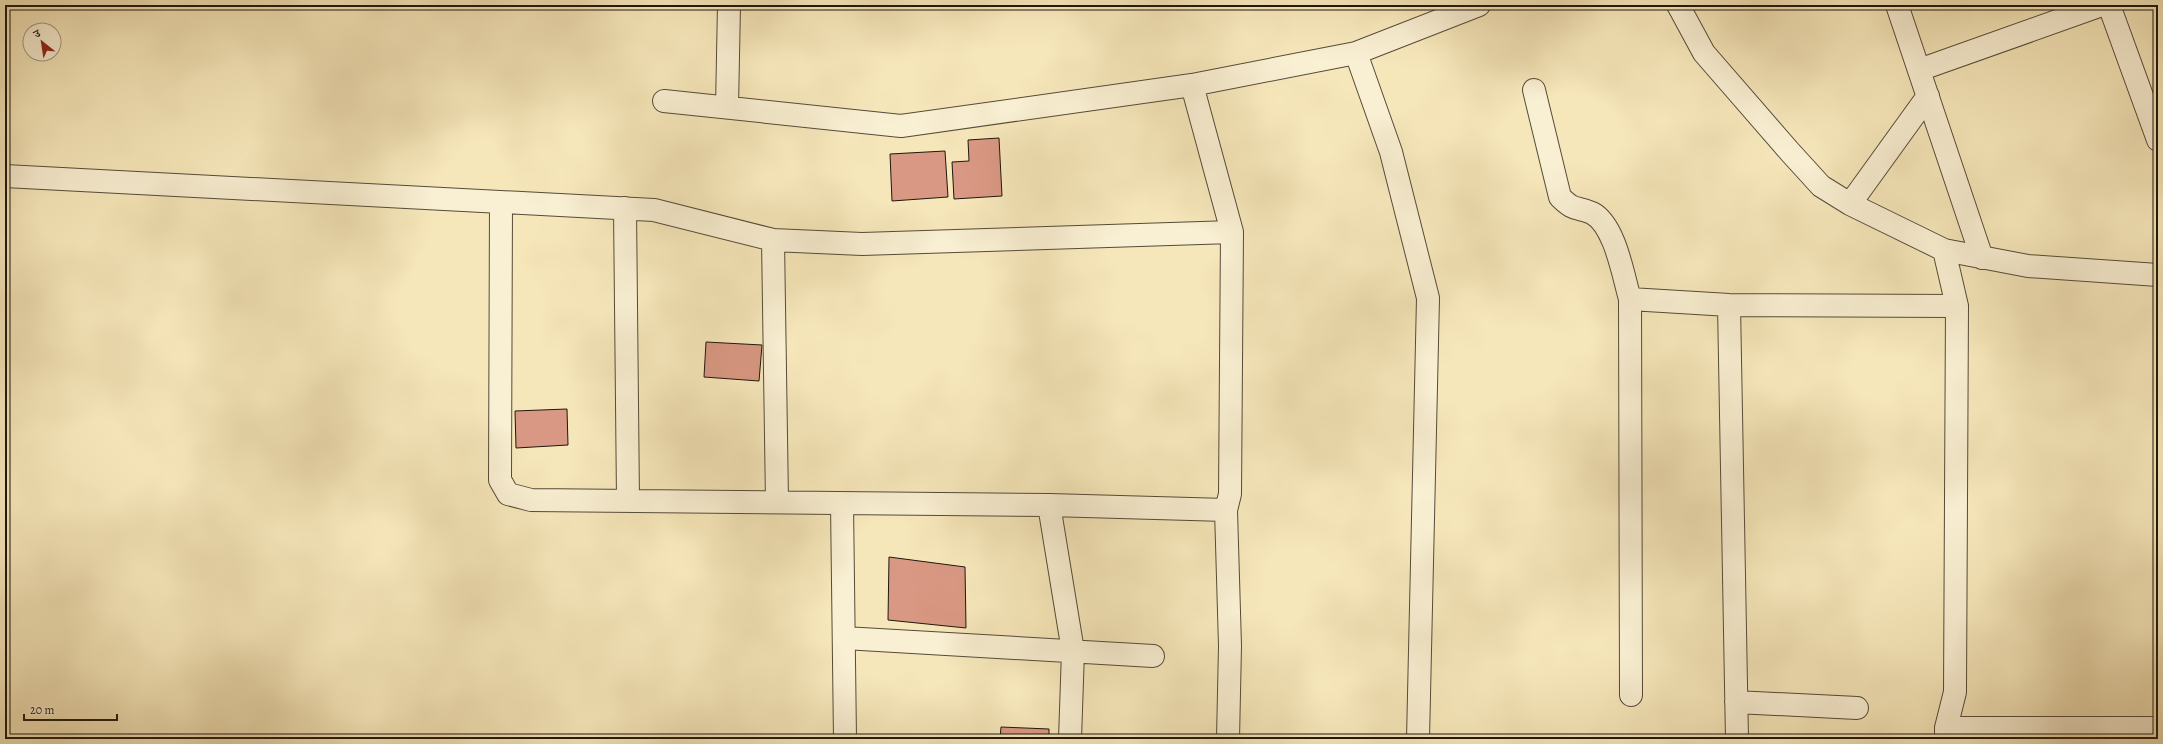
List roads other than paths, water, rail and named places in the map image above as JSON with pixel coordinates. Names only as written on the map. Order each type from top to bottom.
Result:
[{"type":"street","points":[[727,107],[729,5]]},
{"type":"street","points":[[664,101],[902,126],[1192,85],[1356,52],[1479,5]]},
{"type":"street","points":[[1678,5],[1704,53],[1821,186],[1850,204],[1944,250],[2028,266],[2158,275]]},
{"type":"street","points":[[1897,5],[1982,258]]},
{"type":"street","points":[[1919,70],[2102,5]]},
{"type":"street","points":[[2109,5],[2158,140]]},
{"type":"street","points":[[1356,52],[1391,152],[1428,298],[1418,739]]},
{"type":"street","points":[[1192,85],[1232,232],[1230,494],[1226,510],[1230,646],[1228,739]]},
{"type":"street","points":[[1534,90],[1560,197],[1570,207],[1592,213],[1606,225],[1612,238],[1630,299],[1631,695]]},
{"type":"street","points":[[1850,204],[1928,96]]},
{"type":"street","points":[[5,176],[654,210],[773,240],[862,244],[1232,232]]},
{"type":"street","points":[[501,203],[500,480],[508,494],[531,500],[1049,505],[1226,510]]},
{"type":"street","points":[[626,208],[628,500]]},
{"type":"street","points":[[773,240],[777,502]]},
{"type":"street","points":[[1944,250],[1957,306],[1954,692],[1946,733],[2158,728]]},
{"type":"street","points":[[1630,299],[1729,305],[1957,306]]},
{"type":"street","points":[[1729,305],[1737,739]]},
{"type":"street","points":[[842,504],[845,739]]},
{"type":"street","points":[[1049,505],[1073,651],[1070,739]]},
{"type":"street","points":[[844,638],[1153,656]]},
{"type":"street","points":[[1736,702],[1856,708]]}]
